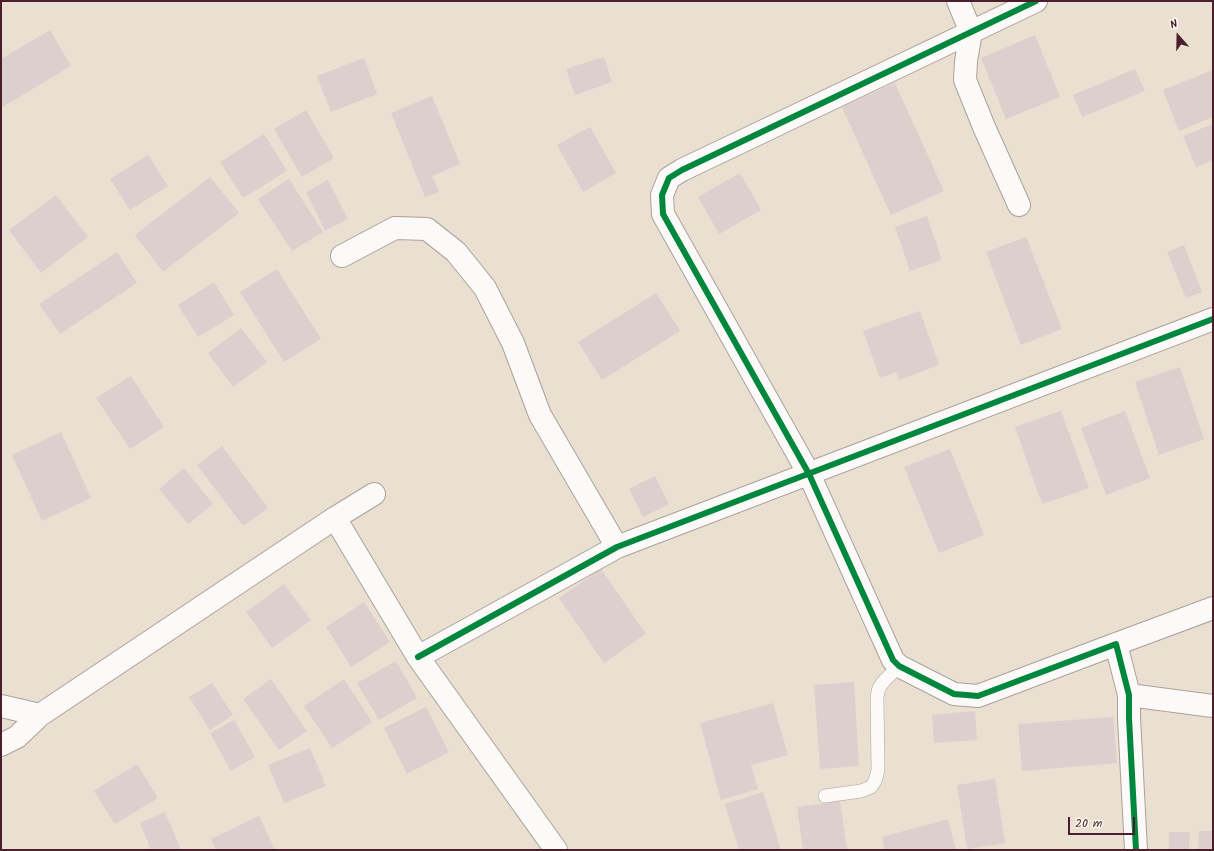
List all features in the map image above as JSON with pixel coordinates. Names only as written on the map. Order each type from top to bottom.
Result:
[{"type":"street","points":[[958,1],[970,32],[965,80],[1019,205]]},
{"type":"street","points":[[1036,1],[682,170],[669,178],[662,196],[663,214],[809,474],[898,666],[954,694],[978,696],[1213,608]]},
{"type":"street","points":[[342,256],[396,228],[427,229],[456,252],[485,288],[513,343],[540,414],[617,546]]},
{"type":"street","points":[[418,657],[617,546],[1213,319]]},
{"type":"street","points":[[1,744],[17,737],[40,715],[335,518],[374,494]]},
{"type":"street","points":[[335,518],[418,657],[556,850]]},
{"type":"street","points":[[1116,644],[1129,695],[1136,850]]},
{"type":"street","points":[[1129,695],[1213,706]]},
{"type":"street","points":[[1,706],[40,715]]},
{"type":"lane","points":[[825,796],[862,791],[870,787],[875,781],[878,770],[877,697],[879,688],[898,666]]},
{"type":"building","points":[[50,30],[71,66],[1,108],[1,59]]},
{"type":"building","points":[[1035,35],[1060,97],[1006,119],[981,58]]},
{"type":"building","points":[[604,57],[612,82],[575,95],[566,69]]},
{"type":"building","points":[[364,58],[377,94],[331,112],[317,76]]},
{"type":"building","points":[[1135,69],[1145,91],[1082,117],[1073,95]]},
{"type":"building","points":[[1213,70],[1213,117],[1179,131],[1163,90]]},
{"type":"building","points":[[895,83],[944,191],[891,215],[842,107]]},
{"type":"building","points":[[432,96],[460,164],[432,176],[439,192],[425,197],[391,113]]},
{"type":"building","points":[[306,110],[334,158],[302,177],[274,129]]},
{"type":"building","points":[[1213,124],[1213,160],[1196,167],[1183,136]]},
{"type":"building","points":[[590,127],[616,173],[583,192],[557,145]]},
{"type":"building","points":[[264,134],[287,171],[243,198],[220,162]]},
{"type":"building","points":[[148,155],[168,186],[130,210],[110,179]]},
{"type":"building","points":[[740,173],[761,210],[719,234],[698,197]]},
{"type":"building","points":[[210,177],[239,213],[163,272],[135,235]]},
{"type":"building","points":[[289,179],[323,232],[292,251],[258,199]]},
{"type":"building","points":[[328,180],[348,219],[325,231],[306,192]]},
{"type":"building","points":[[56,195],[88,237],[41,273],[9,230]]},
{"type":"building","points":[[927,216],[942,260],[910,271],[895,227]]},
{"type":"building","points":[[1026,237],[1062,329],[1021,345],[986,252]]},
{"type":"building","points":[[1184,245],[1202,292],[1186,298],[1167,252]]},
{"type":"building","points":[[117,252],[137,283],[60,334],[39,304]]},
{"type":"building","points":[[277,269],[321,339],[284,362],[240,292]]},
{"type":"building","points":[[214,282],[234,315],[198,337],[178,305]]},
{"type":"building","points":[[656,293],[680,331],[602,380],[578,342]]},
{"type":"building","points":[[920,311],[939,365],[899,380],[896,372],[880,378],[863,331]]},
{"type":"building","points":[[241,328],[267,362],[233,387],[208,353]]},
{"type":"building","points":[[1180,367],[1204,439],[1159,455],[1135,382]]},
{"type":"building","points":[[131,376],[164,427],[130,449],[96,398]]},
{"type":"building","points":[[1061,411],[1089,488],[1042,504],[1015,427]]},
{"type":"building","points":[[1125,411],[1150,478],[1106,495],[1081,428]]},
{"type":"building","points":[[61,432],[91,498],[42,521],[12,455]]},
{"type":"building","points":[[222,446],[268,508],[243,526],[197,465]]},
{"type":"building","points":[[950,449],[984,535],[939,553],[904,467]]},
{"type":"building","points":[[184,468],[213,504],[188,524],[159,489]]},
{"type":"building","points":[[655,476],[669,504],[643,517],[629,489]]},
{"type":"building","points":[[601,569],[646,634],[604,663],[559,598]]},
{"type":"building","points":[[284,584],[311,620],[272,648],[246,612]]},
{"type":"building","points":[[364,602],[390,642],[351,667],[326,627]]},
{"type":"building","points":[[396,661],[417,698],[379,720],[357,683]]},
{"type":"building","points":[[271,679],[307,731],[279,750],[243,699]]},
{"type":"building","points":[[344,679],[372,722],[332,748],[304,706]]},
{"type":"building","points":[[854,682],[859,766],[820,769],[814,685]]},
{"type":"building","points":[[212,683],[233,715],[210,730],[189,697]]},
{"type":"building","points":[[773,703],[788,755],[751,765],[758,789],[721,800],[700,723]]},
{"type":"building","points":[[426,707],[449,752],[407,774],[384,728]]},
{"type":"building","points":[[975,711],[977,740],[934,743],[932,715]]},
{"type":"building","points":[[1113,717],[1117,763],[1022,771],[1018,724]]},
{"type":"building","points":[[234,720],[255,757],[231,771],[210,733]]},
{"type":"building","points":[[310,748],[326,786],[284,803],[268,765]]},
{"type":"building","points":[[137,764],[158,798],[115,824],[94,791]]},
{"type":"building","points":[[995,779],[1005,843],[967,849],[957,785]]},
{"type":"building","points":[[763,792],[781,850],[739,850],[725,804]]},
{"type":"building","points":[[840,801],[847,850],[803,850],[797,807]]},
{"type":"building","points":[[165,812],[181,850],[151,850],[140,823]]},
{"type":"building","points":[[259,816],[275,850],[216,850],[211,839]]},
{"type":"building","points":[[948,819],[956,850],[885,850],[882,837]]},
{"type":"building","points":[[1199,831],[1213,831],[1213,850],[1198,850]]},
{"type":"building","points":[[1169,832],[1190,832],[1189,850],[1169,850]]},
{"type":"cycle path","points":[[1036,1],[682,170],[669,178],[662,195],[663,214],[809,474],[893,660],[899,666],[954,694],[978,696],[1116,644],[1129,695],[1136,850]]},
{"type":"cycle path","points":[[418,657],[617,547],[1213,319]]}]
